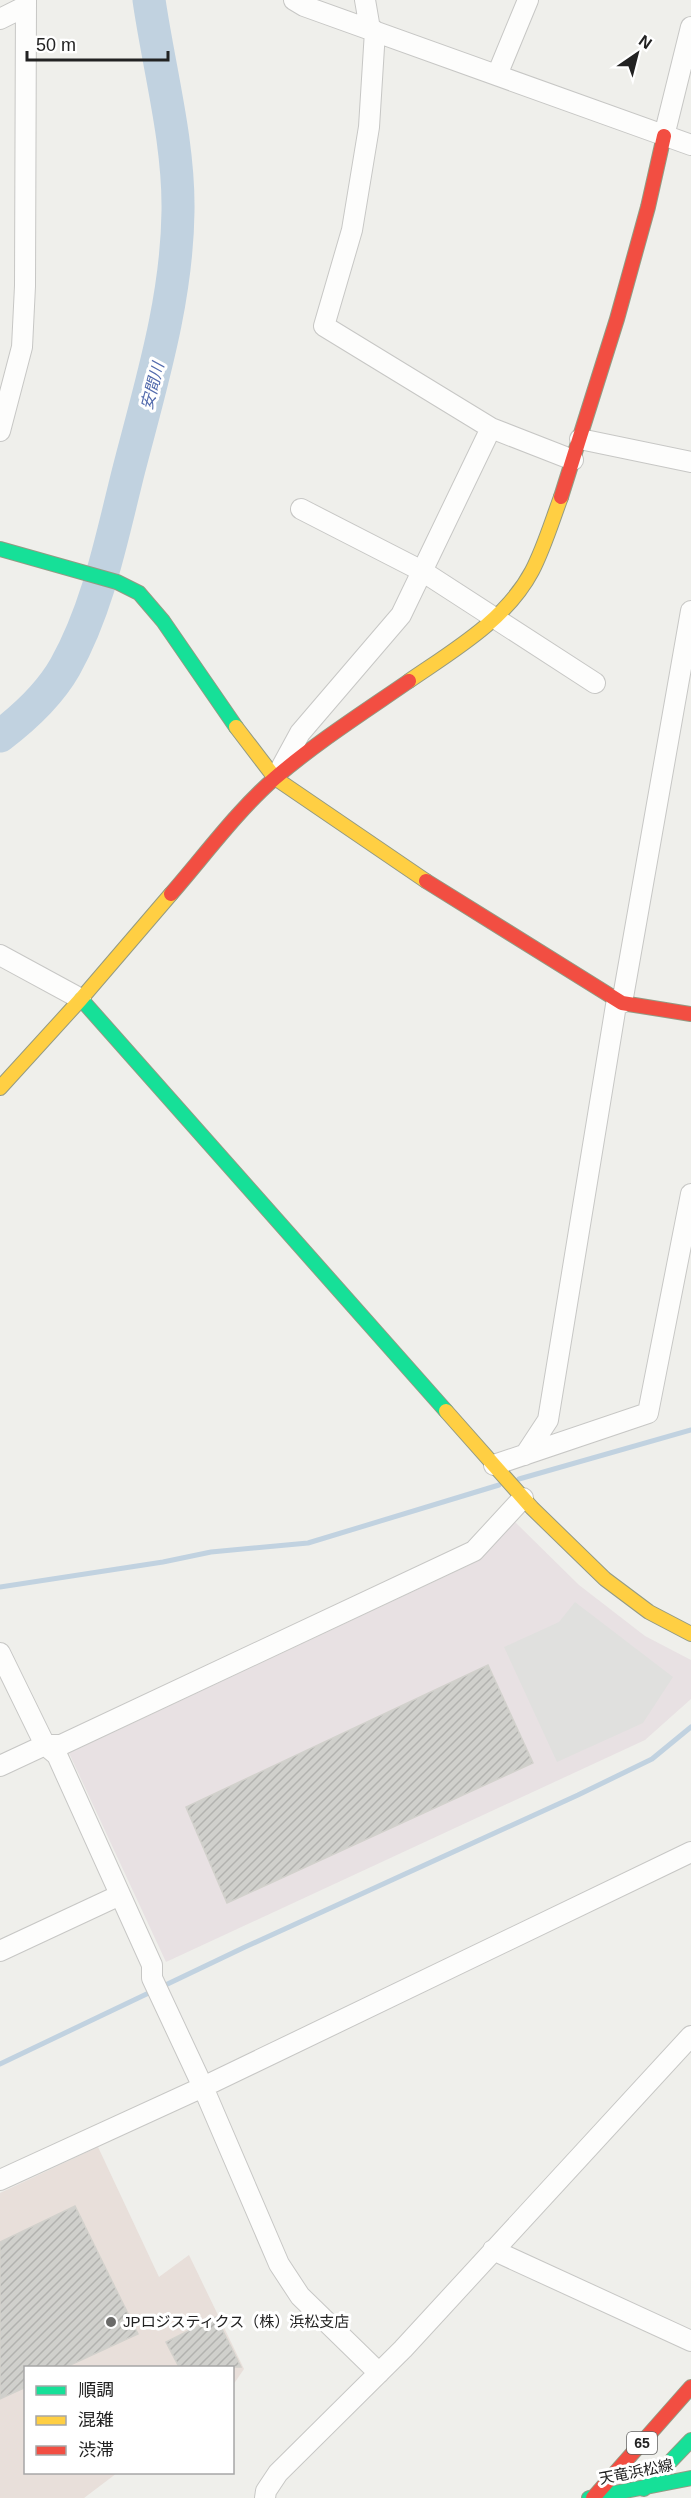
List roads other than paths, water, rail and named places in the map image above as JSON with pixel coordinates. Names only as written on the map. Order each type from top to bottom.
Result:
[{"type":"street","points":[[294,0],[304,6],[691,145]]},
{"type":"street","points":[[365,0],[373,30],[369,127],[352,230],[324,326],[491,428],[573,460]]},
{"type":"street","points":[[497,75],[528,0]]},
{"type":"street","points":[[0,19],[26,3]]},
{"type":"street","points":[[0,431],[22,347],[26,274],[26,3]]},
{"type":"street","points":[[0,1088],[81,999],[235,819],[275,778],[333,734],[476,636],[506,607],[532,571],[580,439],[639,240],[691,27]]},
{"type":"street","points":[[275,778],[300,734],[401,615],[491,428]]},
{"type":"street","points":[[580,439],[691,462]]},
{"type":"street","points":[[302,509],[422,571],[595,683]]},
{"type":"street","points":[[0,549],[117,582],[139,593],[163,621],[221,707],[275,778],[420,877],[620,1001],[691,1014]]},
{"type":"street","points":[[525,1455],[548,1420],[620,1001],[691,611]]},
{"type":"street","points":[[0,955],[81,999],[521,1495],[605,1579],[649,1612],[691,1634]]},
{"type":"street","points":[[497,1469],[525,1455],[648,1413],[691,1194]]},
{"type":"street","points":[[0,1766],[45,1744],[61,1744],[474,1551],[521,1495]]},
{"type":"street","points":[[0,1653],[45,1744],[57,1755],[152,1965],[152,1978],[203,2087],[279,2264],[300,2296],[379,2373]]},
{"type":"street","points":[[0,2180],[203,2087],[691,1852]]},
{"type":"street","points":[[0,1951],[120,1895]]},
{"type":"street","points":[[265,2498],[266,2491],[279,2474],[683,2056],[691,2036]]},
{"type":"street","points":[[494,2250],[691,2341]]},
{"type":"street","name":"65","points":[[592,2498],[691,2387]]},
{"type":"street","name":"65","points":[[635,2498],[691,2440]]},
{"type":"street","name":"天竜浜松線","points":[[592,2498],[691,2478]]},
{"type":"waterway","name":"安間川","points":[[0,736],[52,687],[65,667],[87,620],[110,545],[168,309],[177,244],[177,185],[172,132],[149,0]]},
{"type":"waterway","points":[[519,1479],[691,1430]]},
{"type":"waterway","points":[[0,1587],[163,1562],[211,1552],[308,1543],[499,1485]]},
{"type":"waterway","points":[[0,2064],[245,1947],[652,1759],[691,1727]]},
{"type":"place","name":"JPロジスティクス（株）浜松支店","points":[[111,2322]]}]
